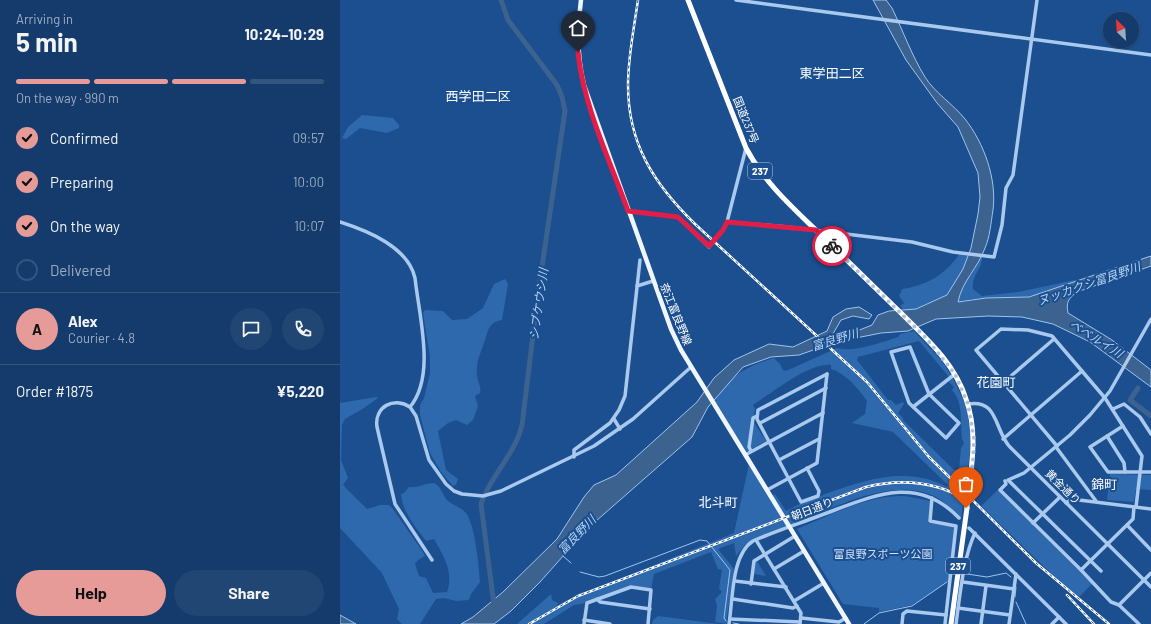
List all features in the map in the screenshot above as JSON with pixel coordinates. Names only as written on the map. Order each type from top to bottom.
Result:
[{"type":"highway","name":"国道237号","points":[[688,0],[746,148],[769,183],[920,332],[946,360],[955,374],[968,404],[974,439],[973,462],[951,624]]},
{"type":"main road","name":"奈江富良野線","points":[[581,0],[578,42],[581,75],[628,211],[674,336],[696,375],[849,624]]},
{"type":"street","points":[[736,0],[1151,55]]},
{"type":"street","points":[[727,222],[816,230],[912,242],[955,252],[994,257],[1002,226],[1006,188],[1013,175],[1037,0]]},
{"type":"street","points":[[628,211],[678,217],[709,246],[723,230],[727,222],[746,148]]},
{"type":"street","points":[[340,222],[370,233],[398,252],[408,261],[414,273],[425,364],[419,396],[410,407]]},
{"type":"street","points":[[574,457],[574,450],[614,419],[623,401],[626,390],[640,260]]},
{"type":"street","points":[[637,286],[653,280]]},
{"type":"street","points":[[1100,571],[1008,480],[1020,476],[1031,468],[1082,424],[1105,398],[1122,371],[1151,318]]},
{"type":"street","points":[[1081,570],[1133,519],[1141,473],[1142,456],[1105,398],[1052,336],[1028,330],[1002,329],[976,350],[1057,446],[1096,501]]},
{"type":"street","points":[[1004,382],[1054,339]]},
{"type":"street","points":[[910,347],[929,394],[959,423],[946,438],[914,407],[909,403],[891,352],[910,347]]},
{"type":"street","points":[[432,560],[395,504],[376,424],[380,411],[387,405],[400,402],[410,407],[416,416],[425,451],[438,475],[454,491],[474,496],[495,494],[574,457],[620,429],[692,367]]},
{"type":"street","points":[[1003,439],[1082,372]]},
{"type":"street","points":[[767,490],[788,478],[807,468],[817,463],[828,374],[758,410],[760,423],[769,442],[779,460],[788,478],[801,502],[818,496],[819,491],[807,468]]},
{"type":"street","points":[[914,407],[955,374]]},
{"type":"street","points":[[760,423],[826,388]]},
{"type":"street","name":"黄金通り","points":[[968,404],[980,403],[989,408],[1003,439],[1151,587]]},
{"type":"street","points":[[1113,409],[1124,404],[1140,418],[1151,434]]},
{"type":"street","points":[[745,455],[823,413]]},
{"type":"street","points":[[751,452],[748,446],[753,418],[758,416]]},
{"type":"street","points":[[614,419],[620,429]]},
{"type":"street","points":[[1123,426],[1090,447],[1108,472],[1151,472]]},
{"type":"street","points":[[1107,436],[1124,463],[1125,472]]},
{"type":"street","points":[[779,460],[819,439]]},
{"type":"street","points":[[1005,481],[1006,484],[1000,490],[1081,570],[1111,602],[1119,605],[1138,624]]},
{"type":"street","name":"朝日通り","points":[[729,624],[740,554],[746,546],[756,540],[866,498],[883,493],[905,492],[932,498],[942,503],[959,518]]},
{"type":"street","points":[[1033,523],[1060,497]]},
{"type":"street","points":[[932,498],[930,521],[956,526],[945,624]]},
{"type":"street","points":[[1066,503],[1071,498],[1151,509]]},
{"type":"street","points":[[1127,525],[1151,550]]},
{"type":"street","points":[[969,528],[1066,624]]},
{"type":"street","points":[[956,624],[971,541],[975,533]]},
{"type":"street","points":[[751,584],[754,561],[795,536]]},
{"type":"street","points":[[756,540],[801,613],[800,621]]},
{"type":"street","points":[[774,569],[804,551]]},
{"type":"street","points":[[1119,605],[1151,573]]},
{"type":"street","points":[[1009,624],[1016,574]]},
{"type":"street","points":[[735,581],[786,587]]},
{"type":"street","points":[[963,582],[1014,589]]},
{"type":"street","points":[[794,601],[824,583]]},
{"type":"street","points":[[980,624],[986,586]]},
{"type":"street","points":[[610,624],[584,622],[587,603],[631,587],[651,590],[648,624]]},
{"type":"street","points":[[733,599],[793,608],[797,606]]},
{"type":"street","points":[[597,600],[600,602],[650,609]]},
{"type":"street","points":[[958,608],[1010,615]]},
{"type":"street","points":[[902,624],[903,614],[906,611],[946,615]]},
{"type":"street","points":[[1052,624],[1059,617]]},
{"type":"street","points":[[730,619],[839,622],[846,618]]},
{"type":"green space","points":[[362,115],[393,118],[399,125],[399,128],[387,133],[360,128],[346,139],[342,138],[348,127]]},
{"type":"green space","points":[[960,253],[982,253],[981,264],[974,279],[973,289],[982,296],[1018,292],[1075,280],[1078,282],[1038,298],[1011,300],[973,299],[909,310],[903,309],[900,306],[904,303],[899,296],[902,289],[920,285],[936,277],[949,267]]},
{"type":"green space","points":[[505,279],[508,284],[502,320],[493,323],[489,329],[478,360],[477,375],[480,393],[475,396],[478,406],[473,420],[467,425],[456,420],[448,423],[438,431],[446,470],[458,479],[456,485],[453,486],[441,472],[430,453],[420,415],[420,405],[424,398],[430,373],[430,357],[423,313],[425,310],[443,311],[452,320],[467,319],[483,308],[494,284]]},
{"type":"green space","points":[[914,331],[941,360],[951,375],[949,377],[919,341],[858,357],[857,360],[888,400],[891,400],[896,405],[903,402],[904,404],[898,413],[903,420],[954,470],[959,470],[961,448],[964,443],[962,439],[960,407],[956,395],[952,390],[954,387],[949,382],[953,378],[966,406],[972,439],[961,520],[945,504],[934,496],[917,491],[899,490],[880,492],[861,497],[791,525],[772,496],[775,494],[786,511],[828,493],[873,479],[902,476],[917,477],[947,487],[948,485],[893,432],[852,423],[865,414],[867,401],[856,387],[846,378],[831,369],[831,365],[822,365],[802,373],[753,405],[755,409],[753,421],[766,441],[746,452],[713,398],[727,383],[740,373],[764,361],[774,358],[783,370],[786,371],[837,348],[859,348],[898,337],[900,334]]},
{"type":"green space","points":[[376,397],[378,398],[345,419],[342,425],[341,460],[348,478],[343,485],[367,509],[380,505],[389,505],[393,509],[425,556],[418,560],[415,564],[419,576],[426,578],[433,593],[447,592],[449,585],[449,571],[434,539],[426,541],[410,519],[404,507],[401,494],[404,493],[409,487],[416,487],[430,483],[436,484],[448,501],[466,513],[472,527],[478,556],[480,582],[471,594],[469,600],[456,601],[444,598],[436,599],[420,624],[402,624],[397,619],[399,609],[382,573],[340,528],[340,403]]},
{"type":"green space","points":[[749,464],[787,527],[745,545],[736,556],[734,543],[718,549],[734,569],[726,624],[715,622],[717,606],[715,599],[722,592],[719,588],[722,570],[718,569],[711,552],[654,574],[651,590],[631,587],[587,603],[574,605],[544,624],[517,624],[551,594],[552,600],[558,603],[557,606],[567,600],[734,533]]},
{"type":"green space","points":[[1110,474],[1151,475],[1151,490],[1136,489],[1134,502],[1107,500]]},
{"type":"green space","points":[[998,490],[1092,584],[1079,597],[1061,583],[981,506]]},
{"type":"green space","name":"富良野スポーツ公園","points":[[905,496],[931,501],[928,523],[952,526],[954,529],[949,581],[912,605],[879,612],[879,608],[843,604],[797,529],[863,502]]},
{"type":"green space","points":[[757,561],[766,576],[754,574],[755,562]]},
{"type":"green space","points":[[658,616],[719,624],[652,624],[653,620]]},
{"type":"water","points":[[873,0],[886,0],[892,8],[920,69],[929,83],[965,119],[978,139],[988,162],[994,198],[987,244],[966,281],[958,302],[986,298],[1029,297],[1151,256],[1151,266],[1077,292],[1070,299],[1067,306],[1068,313],[1112,340],[1151,370],[1151,387],[1090,342],[1053,324],[1022,317],[988,316],[936,319],[908,331],[881,333],[836,342],[799,355],[771,357],[743,367],[708,407],[692,437],[588,528],[540,582],[511,611],[494,624],[461,624],[473,617],[503,592],[557,539],[584,497],[594,485],[616,475],[697,402],[714,378],[734,360],[769,344],[793,347],[827,331],[833,317],[846,309],[859,307],[872,315],[869,319],[853,316],[841,320],[830,339],[842,337],[872,325],[878,315],[889,311],[916,309],[947,295],[963,269],[971,248],[980,197],[978,173],[958,127],[937,103],[906,60]]},
{"type":"water","points":[[340,615],[356,624],[340,624]]},
{"type":"waterway","name":"シブケウシ川","points":[[494,605],[481,504],[490,484],[514,446],[522,425],[538,294],[565,111],[562,97],[557,85],[508,20],[501,0]]},
{"type":"waterway","points":[[1138,388],[1130,400],[1151,416]]},
{"type":"waterway","points":[[580,572],[599,577],[605,576],[700,540],[707,541],[730,570],[724,618],[726,621]]},
{"type":"waterway","name":"富良野川","points":[[563,556],[571,563]]},
{"type":"waterway","points":[[967,574],[987,577],[1006,573],[1011,577]]},
{"type":"waterway","points":[[864,624],[879,613],[912,606],[947,582]]},
{"type":"waterway","points":[[1015,597],[1016,587]]},
{"type":"waterway","points":[[1016,602],[1026,624]]},
{"type":"waterway","points":[[733,623],[739,624]]},
{"type":"railway","points":[[638,0],[629,64],[629,106],[638,144],[646,162],[667,194],[695,224],[867,382],[929,457],[1036,563],[1109,624]]},
{"type":"railway","points":[[529,624],[578,596],[866,487],[880,484],[906,482],[920,483],[945,490],[970,502]]},
{"type":"railway","points":[[1067,595],[1094,624]]},
{"type":"way so far","points":[[832,246],[926,338],[955,374],[968,404],[974,439],[973,462],[966,508]]},
{"type":"district","name":"東学田二区","points":[[832,73]]},
{"type":"district","name":"西学田二区","points":[[478,96]]},
{"type":"district","name":"花園町","points":[[996,382]]},
{"type":"district","name":"錦町","points":[[1104,484]]},
{"type":"district","name":"北斗町","points":[[718,502]]},
{"type":"route","points":[[578,52],[581,75],[588,100],[628,211],[678,217],[705,244],[709,246],[723,230],[727,222],[816,230],[832,246]]},
{"type":"water label","name":"ヌッカクシ富良野川","points":[[1089,284]]},
{"type":"water label","name":"ベベルイ川","points":[[1096,339]]}]
